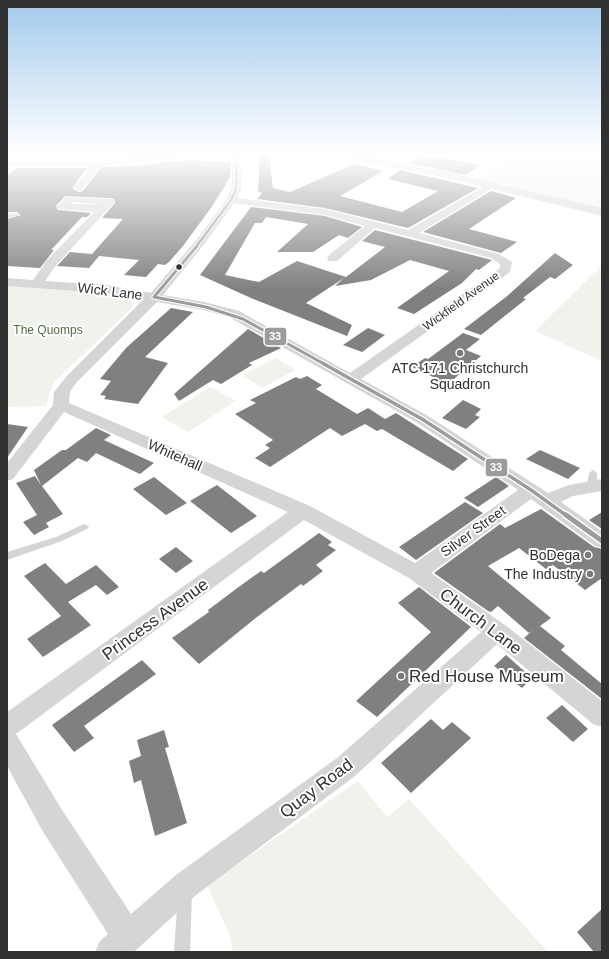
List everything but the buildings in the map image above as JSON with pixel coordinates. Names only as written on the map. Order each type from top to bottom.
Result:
[{"type":"street","name":"Wickfield Avenue","points":[[231,200],[325,212],[495,256],[506,262],[506,269],[350,380]]},
{"type":"street","points":[[7,475],[61,404],[62,392],[71,380],[154,297],[202,240],[231,200]]},
{"type":"street","points":[[411,234],[468,200]]},
{"type":"street","points":[[550,200],[602,212]]},
{"type":"street","points":[[37,284],[51,262],[102,209]]},
{"type":"street","points":[[333,258],[374,224]]},
{"type":"street","name":"Wick Lane","points":[[7,282],[106,289],[204,306],[234,314],[422,419],[531,490],[602,541]]},
{"type":"street","name":"Whitehall","points":[[61,404],[303,511],[416,573]]},
{"type":"street","points":[[547,501],[596,481]]},
{"type":"street","name":"Silver Street","points":[[416,573],[531,490]]},
{"type":"street","name":"Princess Avenue","points":[[8,743],[303,511]]},
{"type":"street","name":"Church Lane","points":[[416,573],[497,631],[602,716]]},
{"type":"street","name":"Quay Road","points":[[8,743],[52,820],[119,945],[186,885],[346,767],[497,631]]},
{"type":"lane","points":[[7,216],[17,215]]},
{"type":"lane","points":[[7,556],[59,539],[84,527]]},
{"type":"lane","points":[[182,952],[186,885]]},
{"type":"green space","points":[[551,200],[602,200],[602,212]]},
{"type":"green space","points":[[602,265],[602,361],[535,331]]},
{"type":"green space","name":"The Quomps","points":[[7,286],[84,291],[111,295],[132,301],[134,304],[131,309],[57,379],[51,388],[46,406],[7,407]]},
{"type":"green space","points":[[276,358],[296,370],[262,388],[242,375]]},
{"type":"green space","points":[[210,387],[236,401],[188,432],[162,417]]},
{"type":"green space","points":[[358,781],[387,817],[409,799],[548,952],[233,952],[230,936],[207,885]]},
{"type":"transit line","name":"33","points":[[154,297],[202,240],[231,200]]},
{"type":"transit line","name":"33","points":[[154,297],[193,304],[230,314],[255,325],[422,419],[531,490],[602,541]]},
{"type":"place","name":"ATC 171 Christchurch Squadron","points":[[460,353]]},
{"type":"place","name":"BoDega","points":[[588,555]]},
{"type":"place","name":"The Industry","points":[[590,574]]},
{"type":"place","name":"Red House Museum","points":[[401,676]]}]
